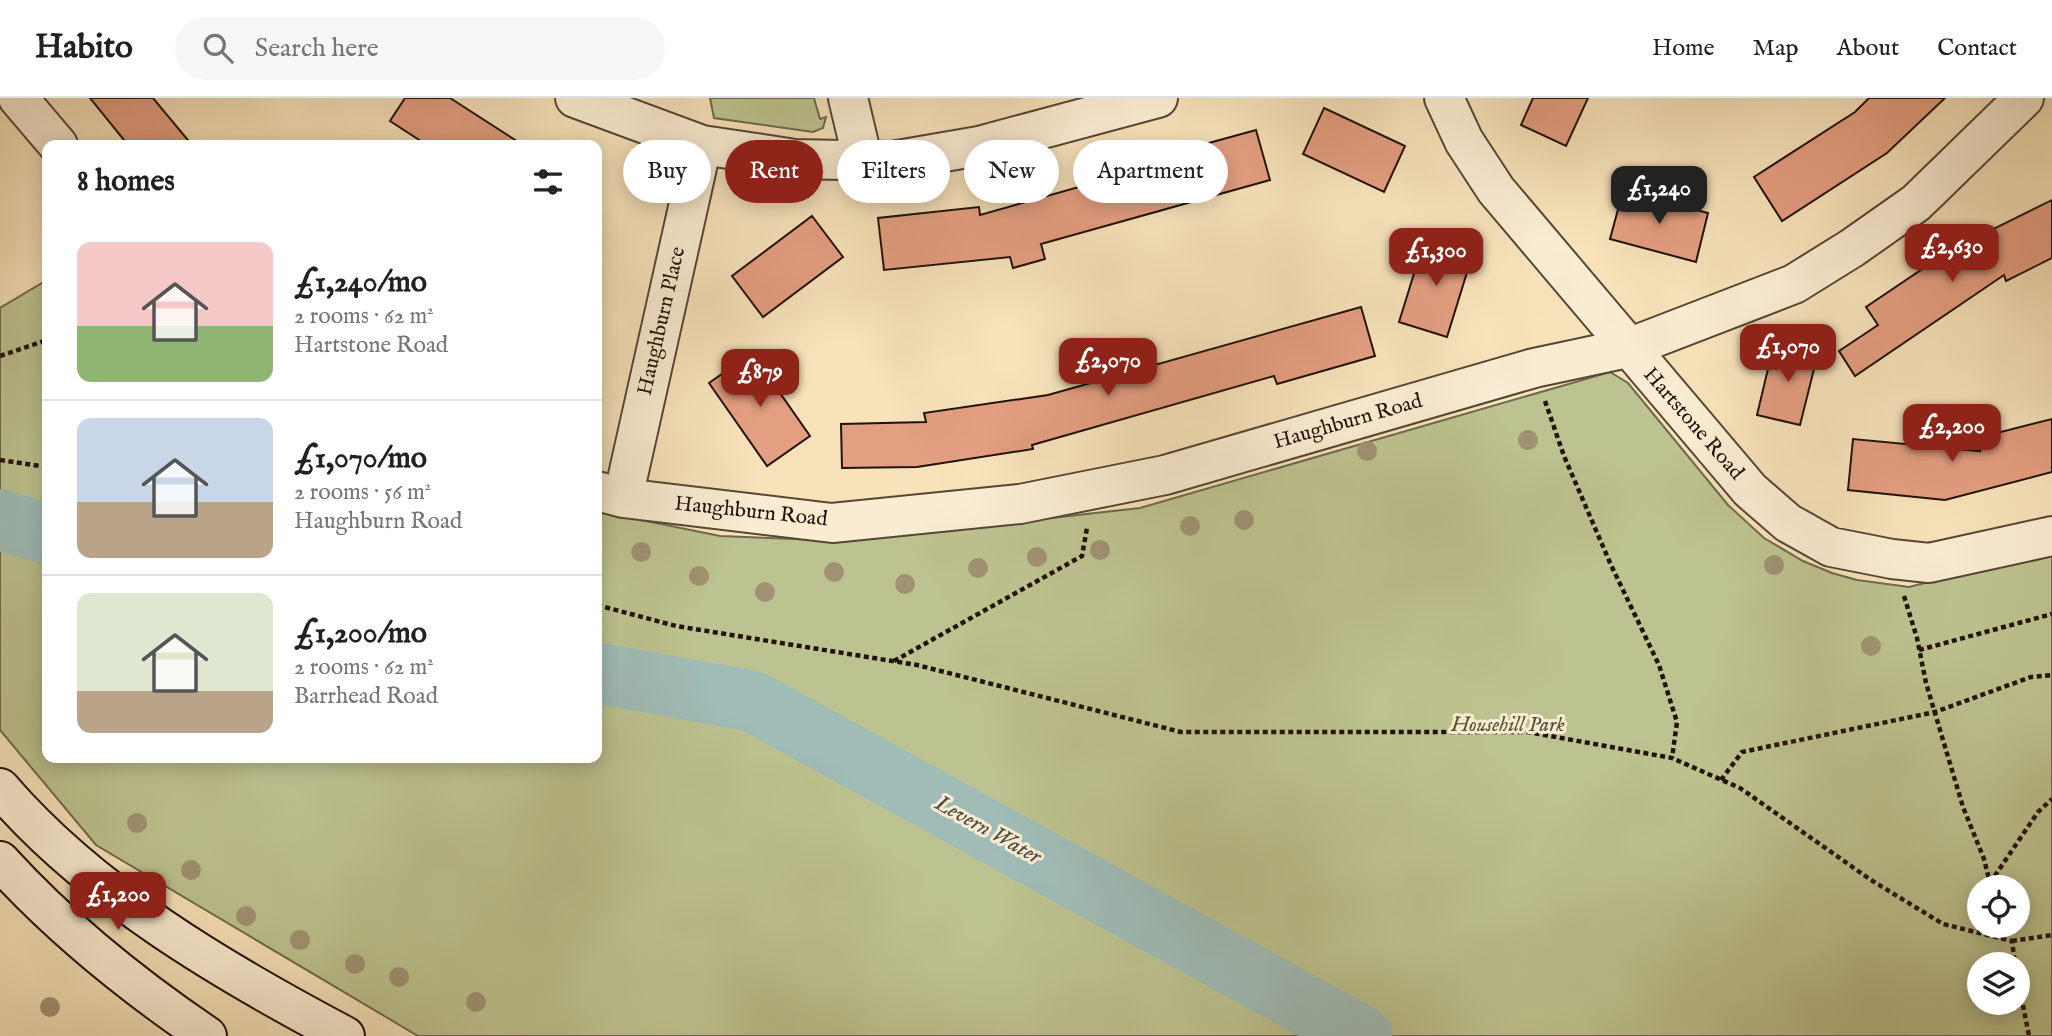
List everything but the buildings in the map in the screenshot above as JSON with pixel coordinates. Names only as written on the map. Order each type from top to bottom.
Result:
[{"type":"street","points":[[18,98],[54,140]]},
{"type":"street","points":[[575,98],[688,140]]},
{"type":"street","points":[[848,98],[858,140]]},
{"type":"street","points":[[950,151],[979,146],[1158,98]]},
{"type":"street","name":"Hartstone Road","points":[[1444,98],[1464,141],[1496,190],[1750,489],[1788,523],[1832,547],[1929,563],[2052,536]]},
{"type":"street","name":"Haughburn Road","points":[[610,494],[832,523],[1020,505],[1164,475],[1534,369],[1628,348],[1794,284],[1852,248],[1916,203],[2024,98]]},
{"type":"street","points":[[711,146],[795,159],[837,160]]},
{"type":"street","name":"Haughburn Place","points":[[610,494],[687,203]]},
{"type":"street","points":[[0,788],[41,830],[131,906],[228,969],[345,1036]]},
{"type":"street","points":[[0,861],[107,961],[159,1003],[207,1036]]},
{"type":"path","points":[[0,356],[42,342]]},
{"type":"path","points":[[1534,369],[1564,456],[1611,565],[1659,665],[1677,722],[1672,758]]},
{"type":"path","points":[[0,460],[42,466]]},
{"type":"path","points":[[894,661],[1082,556],[1094,490]]},
{"type":"path","points":[[1892,559],[1963,807],[1988,875]]},
{"type":"path","points":[[602,606],[676,626],[917,665],[1181,732],[1528,732],[1672,758],[1740,788],[1871,880],[1943,925],[2012,941],[2052,935]]},
{"type":"path","points":[[1919,650],[2052,614]]},
{"type":"path","points":[[1721,780],[1742,752],[1935,712],[2031,677],[2052,675]]},
{"type":"path","points":[[1997,875],[2038,812],[2052,799]]},
{"type":"path","points":[[2012,941],[2013,952]]},
{"type":"path","points":[[2025,1015],[2029,1036]]},
{"type":"green space","points":[[710,98],[814,98],[820,119],[826,117],[823,128],[813,132],[714,118]]},
{"type":"green space","name":"Househill Park","points":[[42,283],[42,763],[602,763],[602,512],[720,536],[845,541],[1140,508],[1610,372],[1628,383],[1728,505],[1764,538],[1803,561],[1832,573],[1857,580],[1909,587],[2052,551],[2052,1036],[418,1036],[96,845],[0,730],[0,308]]},
{"type":"waterway","name":"Levern Water","points":[[0,520],[42,533]]},
{"type":"waterway","name":"Levern Water","points":[[602,674],[752,701],[1362,1036]]}]
